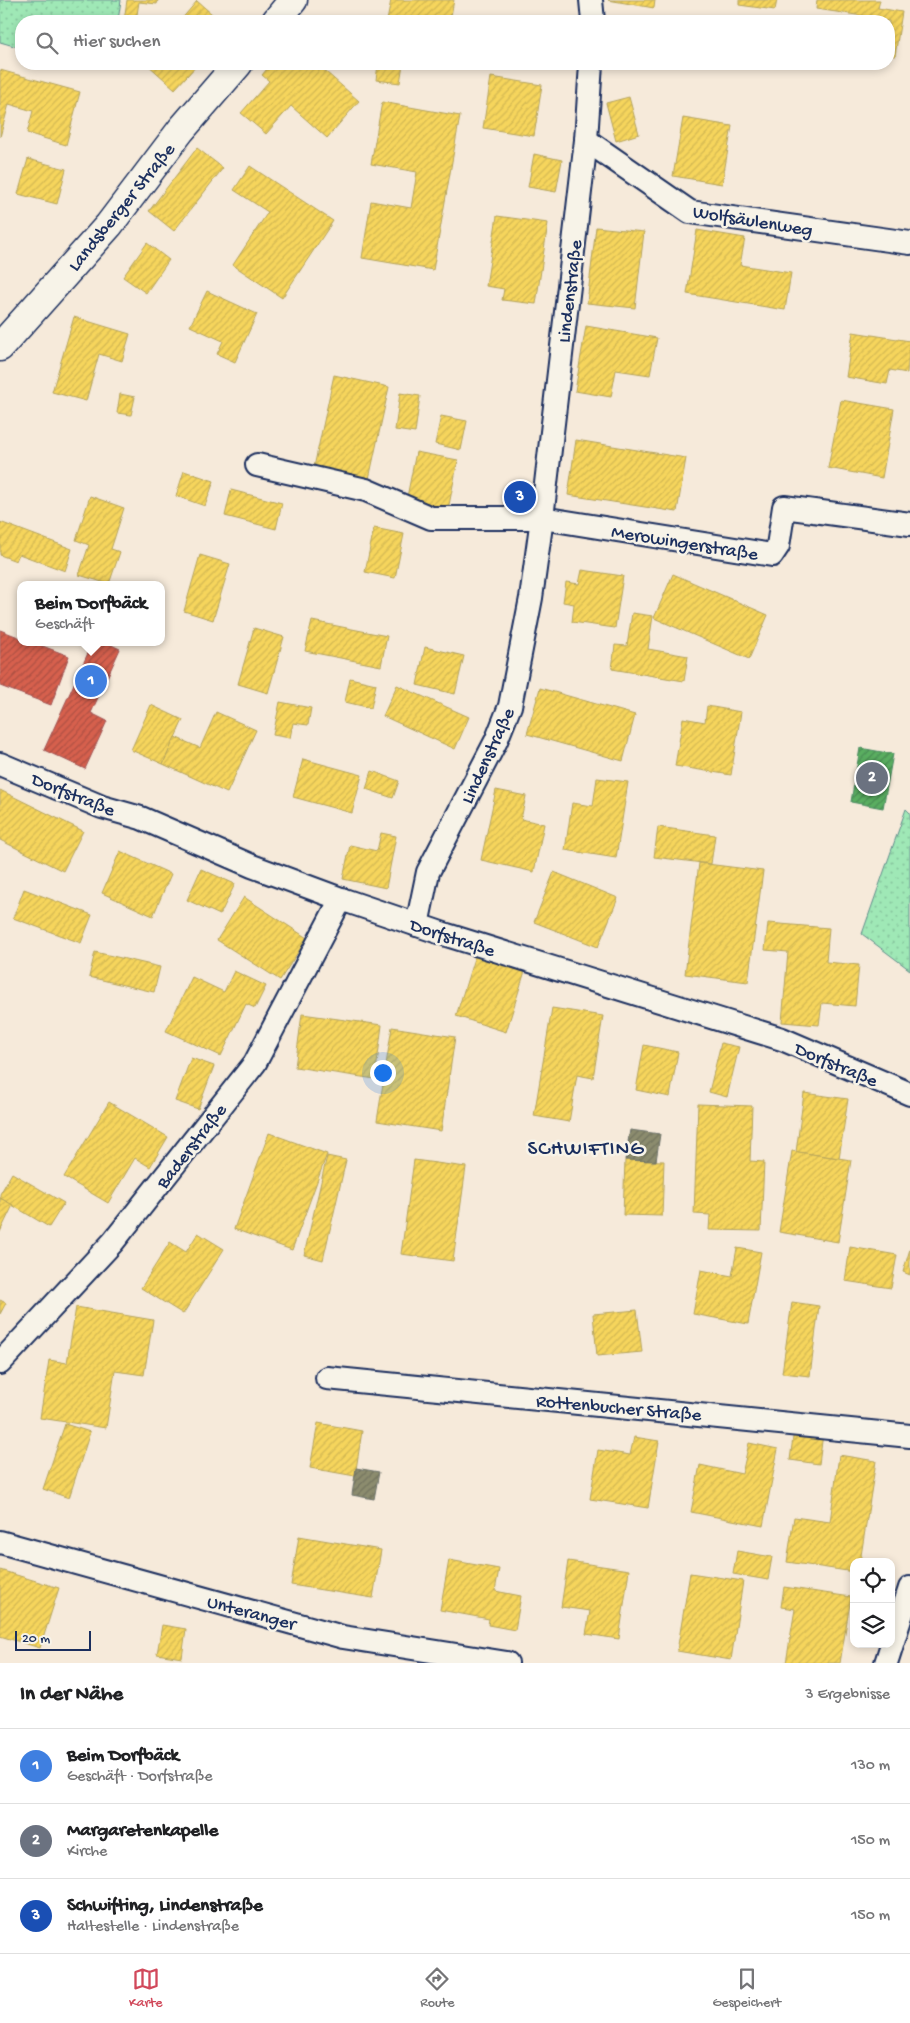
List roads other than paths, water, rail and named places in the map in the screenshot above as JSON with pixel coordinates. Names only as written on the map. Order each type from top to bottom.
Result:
[{"type":"street","points":[[281,15],[293,0]]},
{"type":"street","points":[[591,0],[592,15]]},
{"type":"street","name":"Landsberger Straße","points":[[0,347],[108,225],[181,130],[233,70]]},
{"type":"street","name":"Lindenstraße","points":[[417,924],[428,872],[496,741],[510,706],[532,598],[586,140],[591,70]]},
{"type":"street","name":"Wolfsäulenweg","points":[[586,140],[690,212],[910,243]]},
{"type":"street","points":[[257,465],[366,490],[431,518],[542,518]]},
{"type":"street","name":"Merowingerstraße","points":[[542,518],[772,555],[778,546],[784,506],[910,524]]},
{"type":"street","name":"Dorfstraße","points":[[0,764],[102,807],[141,818],[252,866],[341,899],[782,1039],[910,1094]]},
{"type":"street","name":"Baderstraße","points":[[0,1363],[113,1242],[255,1063],[341,899]]},
{"type":"street","name":"Rottenbucher Straße","points":[[327,1378],[910,1436]]},
{"type":"street","name":"Unteranger","points":[[0,1542],[343,1637],[507,1663]]},
{"type":"street","points":[[886,1663],[910,1588]]},
{"type":"place","name":"Schwifting, Lindenstraße","points":[[520,497]]},
{"type":"place","name":"Beim Dorfbäck","points":[[91,681]]},
{"type":"place","name":"Margaretenkapelle","points":[[872,778]]},
{"type":"district","name":"SCHWIFTING","points":[[586,1147]]}]
